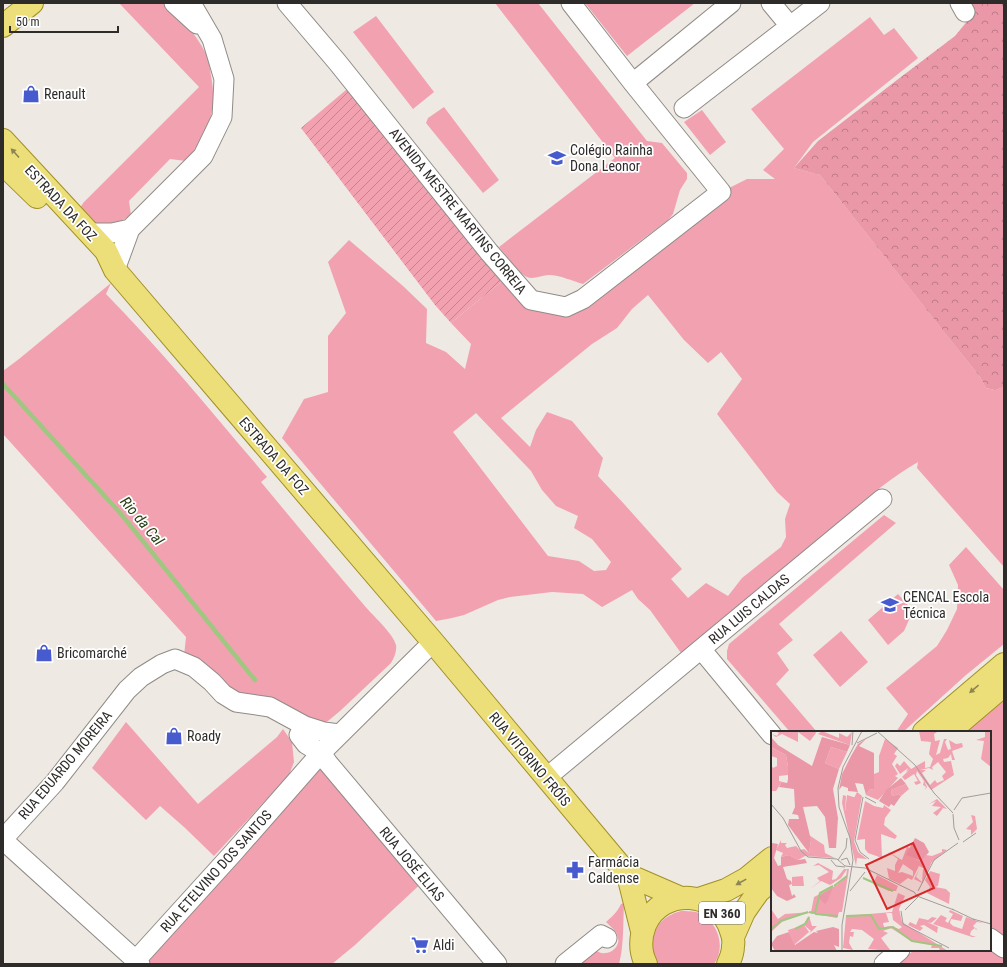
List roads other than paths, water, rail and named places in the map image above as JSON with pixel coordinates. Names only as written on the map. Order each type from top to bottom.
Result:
[{"type":"main road","points":[[3,26],[32,3]]},
{"type":"main road","name":"ESTRADA DA FOZ","points":[[3,140],[106,252],[115,270],[433,642]]},
{"type":"main road","name":"ESTRADA DA FOZ","points":[[3,164],[98,258],[115,270]]},
{"type":"main road","name":"RUA VITORINO FRÓIS","points":[[433,642],[628,876],[639,914],[641,952]]},
{"type":"main road","points":[[925,731],[1004,664]]},
{"type":"main road","points":[[950,731],[999,694]]},
{"type":"main road","points":[[690,898],[726,890],[746,879],[771,859]]},
{"type":"main road","name":"RUA VITORINO FRÓIS","points":[[628,876],[690,898]]},
{"type":"main road","points":[[732,955],[744,912],[758,892],[771,881]]},
{"type":"main road","name":"EN 360","points":[[641,952],[648,919],[656,909],[668,901],[690,898],[711,904],[722,913],[729,924],[732,955]]},
{"type":"street","points":[[174,3],[212,39]]},
{"type":"street","points":[[115,270],[130,229],[203,156],[222,117],[224,79],[212,39],[191,3]]},
{"type":"street","name":"AVENIDA MESTRE MARTINS CORREIA","points":[[287,3],[530,300],[566,307],[583,299],[721,192],[633,83]]},
{"type":"street","points":[[571,3],[633,83],[731,3]]},
{"type":"street","points":[[771,3],[790,26]]},
{"type":"street","points":[[684,108],[820,3]]},
{"type":"street","points":[[89,233],[112,233],[130,229]]},
{"type":"street","name":"RUA LUIS CALDAS","points":[[771,733],[701,649],[882,499]]},
{"type":"street","points":[[298,778],[303,762],[304,750],[298,726],[339,734],[433,642]]},
{"type":"street","points":[[546,778],[701,649]]},
{"type":"street","name":"RUA EDUARDO MOREIRA","points":[[3,839],[55,782],[127,690],[141,677],[162,664],[175,659],[194,667],[212,682],[223,694],[236,702],[270,707],[298,726]]},
{"type":"street","name":"RUA JOSÉ ELIAS","points":[[298,726],[306,744],[324,758],[497,964]]},
{"type":"street","name":"RUA ETELVINO DOS SANTOS","points":[[137,963],[298,778],[324,758],[339,734]]},
{"type":"street","points":[[3,839],[137,963]]},
{"type":"street","points":[[565,964],[601,935],[607,938]]},
{"type":"street","points":[[991,939],[1004,948]]},
{"type":"street","points":[[884,964],[899,951]]},
{"type":"waterway","name":"Rio da Cal","points":[[3,384],[121,514],[255,680]]},
{"type":"place","name":"Renault","points":[[31,94]]},
{"type":"place","name":"Colégio Rainha Dona Leonor","points":[[557,158]]},
{"type":"place","name":"CENCAL Escola Técnica","points":[[890,605]]},
{"type":"place","name":"Bricomarché","points":[[44,653]]},
{"type":"place","name":"Roady","points":[[174,736]]},
{"type":"place","name":"Farmácia Caldense","points":[[575,870]]},
{"type":"place","name":"Aldi","points":[[420,945]]}]
